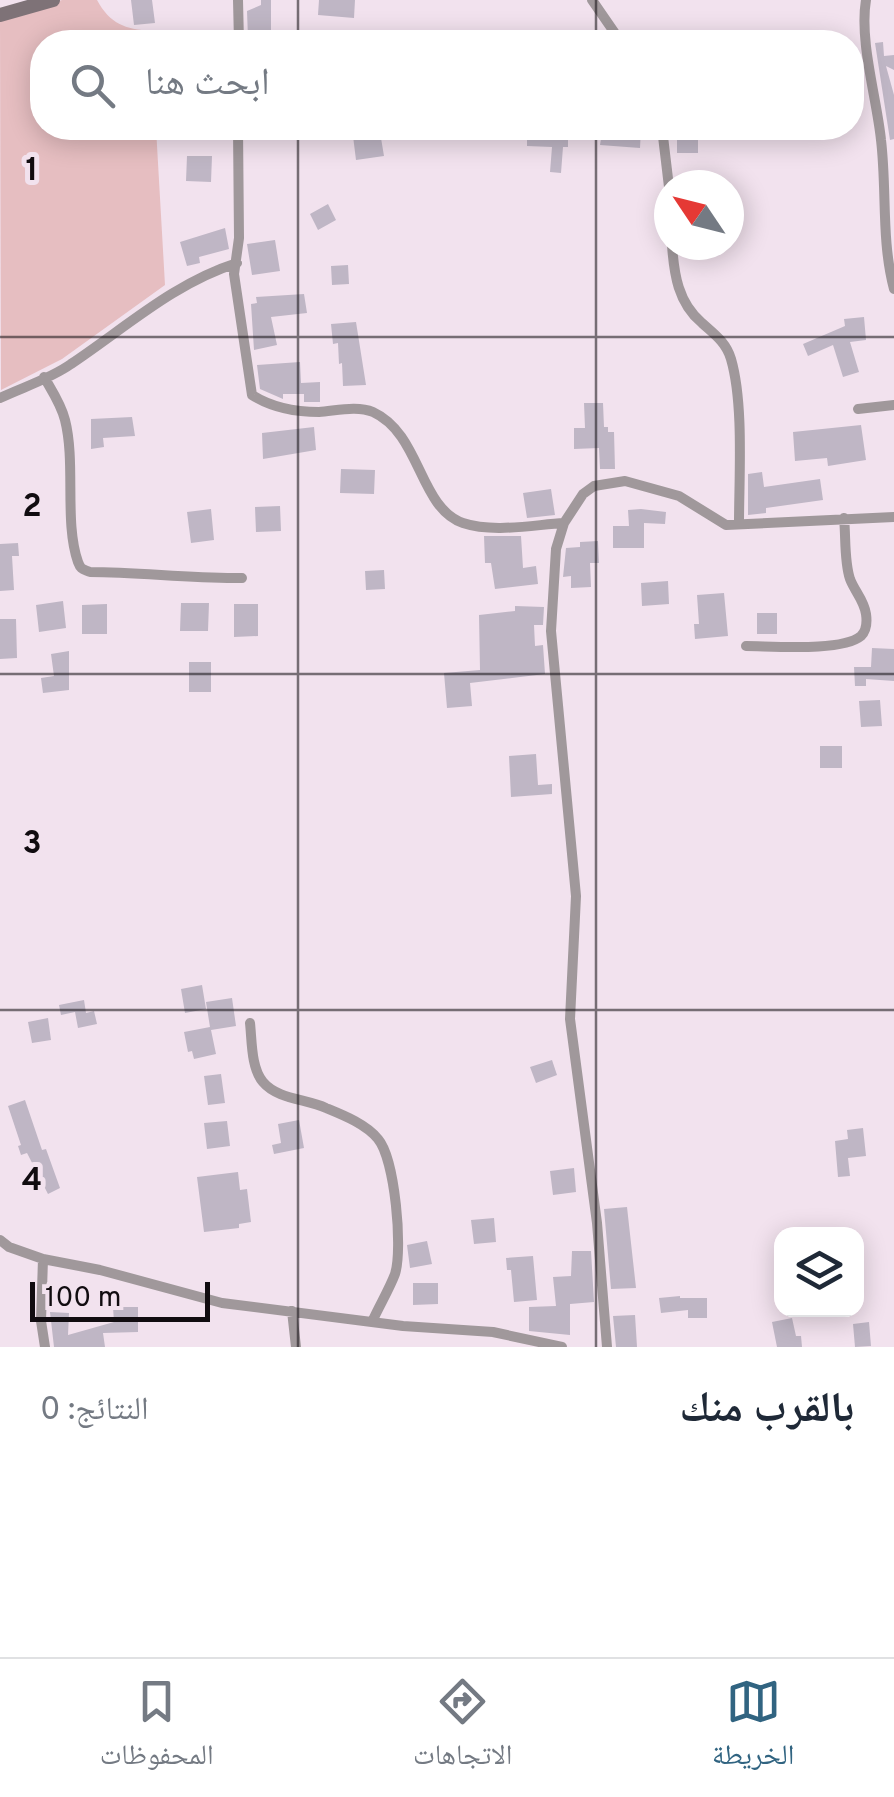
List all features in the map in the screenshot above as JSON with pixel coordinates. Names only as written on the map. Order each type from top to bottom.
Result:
[{"type":"street","points":[[0,16],[53,0]]},
{"type":"street","points":[[238,0],[239,30]]},
{"type":"street","points":[[592,0],[613,30]]},
{"type":"street","points":[[866,0],[866,33],[885,174],[886,260],[894,289]]},
{"type":"street","points":[[238,140],[236,293],[252,396],[288,410],[365,409],[376,414],[404,437],[441,508],[452,518],[482,527],[564,524]]},
{"type":"street","points":[[663,140],[667,170]]},
{"type":"street","points":[[673,260],[683,300],[699,322],[715,333],[731,360],[739,431],[739,524]]},
{"type":"street","points":[[0,398],[68,367],[117,329],[201,274],[236,262]]},
{"type":"street","points":[[44,378],[66,424],[73,523],[82,569],[164,573],[184,578],[242,578]]},
{"type":"street","points":[[858,410],[894,405]]},
{"type":"street","points":[[607,1347],[597,1222],[570,1019],[576,896],[551,631],[556,549],[564,524],[594,486],[625,482],[663,489],[726,526],[894,516]]},
{"type":"street","points":[[746,646],[816,646],[862,636],[867,616],[848,576],[844,518]]},
{"type":"street","points":[[250,1023],[256,1073],[265,1086],[322,1106],[368,1130],[380,1141],[389,1162],[398,1242],[396,1270],[372,1322]]},
{"type":"street","points":[[0,1240],[43,1258],[222,1303],[483,1331],[562,1347]]},
{"type":"street","points":[[43,1258],[41,1321],[45,1347]]},
{"type":"street","points":[[292,1312],[296,1347]]},
{"type":"street","points":[[483,1331],[486,1347]]},
{"type":"shaded area","points":[[62,0],[97,0],[119,24],[142,30],[30,30],[30,140],[157,140],[165,285],[62,359],[1,390],[0,20]]},
{"type":"building","points":[[131,0],[152,0],[155,23],[134,25]]},
{"type":"building","points":[[261,0],[271,0],[271,30],[248,30],[247,11],[261,5]]},
{"type":"building","points":[[319,0],[355,0],[354,18],[318,15]]},
{"type":"building","points":[[883,42],[884,56],[894,55],[894,70],[886,66],[894,95],[894,139],[890,140],[875,43]]},
{"type":"building","points":[[354,140],[381,140],[384,156],[356,160]]},
{"type":"building","points":[[527,140],[568,140],[568,147],[563,147],[561,173],[550,172],[552,147],[527,146]]},
{"type":"building","points":[[601,140],[640,140],[640,148],[600,145]]},
{"type":"building","points":[[677,140],[698,140],[698,153],[677,153]]},
{"type":"building","points":[[187,156],[212,156],[211,182],[186,181]]},
{"type":"building","points":[[328,204],[336,220],[318,230],[310,214]]},
{"type":"building","points":[[225,228],[229,249],[199,257],[200,263],[187,266],[180,242]]},
{"type":"building","points":[[275,240],[280,271],[252,275],[247,244]]},
{"type":"building","points":[[348,265],[349,284],[332,285],[331,266]]},
{"type":"building","points":[[304,294],[307,313],[271,317],[277,345],[254,350],[251,304],[257,303],[256,297]]},
{"type":"building","points":[[864,317],[866,340],[850,342],[859,372],[843,377],[833,345],[808,356],[803,344],[845,326],[844,319]]},
{"type":"building","points":[[356,322],[366,385],[343,386],[342,363],[339,364],[338,343],[333,344],[331,324]]},
{"type":"building","points":[[300,362],[301,383],[320,382],[320,402],[304,402],[304,394],[283,394],[283,399],[260,389],[257,365]]},
{"type":"building","points":[[584,403],[603,403],[604,427],[614,432],[615,469],[600,469],[599,448],[574,449],[574,428],[585,428]]},
{"type":"building","points":[[132,417],[135,436],[103,438],[104,447],[91,449],[91,419]]},
{"type":"building","points":[[861,425],[866,460],[828,466],[827,458],[795,461],[793,432]]},
{"type":"building","points":[[314,427],[316,450],[263,459],[262,433]]},
{"type":"building","points":[[341,469],[375,470],[374,494],[340,493]]},
{"type":"building","points":[[762,472],[764,487],[820,479],[823,500],[766,508],[766,513],[748,515],[748,474]]},
{"type":"building","points":[[551,489],[555,515],[527,518],[523,493]]},
{"type":"building","points":[[280,506],[281,531],[256,532],[255,507]]},
{"type":"building","points":[[211,509],[214,540],[191,543],[187,512]]},
{"type":"building","points":[[628,510],[666,512],[665,524],[644,523],[644,548],[613,548],[613,526],[629,526]]},
{"type":"building","points":[[484,536],[521,536],[523,568],[536,566],[538,584],[495,589],[491,563],[485,563]]},
{"type":"building","points":[[598,541],[599,563],[590,563],[591,587],[571,588],[571,576],[563,577],[566,548]]},
{"type":"building","points":[[18,543],[19,556],[12,556],[14,590],[0,591],[0,544]]},
{"type":"building","points":[[384,570],[385,589],[366,590],[365,571]]},
{"type":"building","points":[[668,581],[669,604],[642,606],[641,583]]},
{"type":"building","points":[[724,593],[728,636],[695,639],[694,624],[699,624],[697,595]]},
{"type":"building","points":[[63,601],[66,628],[39,632],[36,605]]},
{"type":"building","points":[[181,603],[209,603],[208,631],[180,631]]},
{"type":"building","points":[[107,604],[107,634],[82,634],[82,605]]},
{"type":"building","points":[[234,604],[258,604],[258,636],[234,637]]},
{"type":"building","points":[[515,606],[544,607],[543,625],[534,625],[535,646],[543,645],[545,674],[470,683],[472,706],[447,708],[444,673],[480,670],[479,615],[515,611]]},
{"type":"building","points":[[757,613],[777,613],[777,634],[757,634]]},
{"type":"building","points":[[0,619],[16,619],[17,658],[0,659]]},
{"type":"building","points":[[872,648],[894,649],[894,681],[866,679],[866,686],[855,686],[854,667],[871,667]]},
{"type":"building","points":[[69,651],[69,690],[43,693],[41,678],[54,676],[51,654]]},
{"type":"building","points":[[189,662],[211,662],[211,692],[189,692]]},
{"type":"building","points":[[880,700],[882,726],[861,727],[859,701]]},
{"type":"building","points":[[820,746],[842,746],[842,768],[820,768]]},
{"type":"building","points":[[536,754],[538,785],[552,784],[552,794],[511,797],[509,756]]},
{"type":"building","points":[[202,985],[206,1009],[185,1013],[181,989]]},
{"type":"building","points":[[232,998],[236,1026],[211,1030],[216,1054],[194,1059],[192,1051],[188,1052],[184,1032],[210,1027],[206,1002]]},
{"type":"building","points":[[84,1000],[86,1013],[94,1011],[97,1024],[78,1028],[75,1012],[61,1015],[59,1005]]},
{"type":"building","points":[[48,1018],[51,1040],[32,1043],[28,1022]]},
{"type":"building","points":[[552,1060],[557,1075],[536,1083],[530,1067]]},
{"type":"building","points":[[221,1074],[225,1103],[208,1105],[204,1076]]},
{"type":"building","points":[[25,1100],[60,1188],[48,1194],[27,1153],[21,1155],[8,1106]]},
{"type":"building","points":[[299,1120],[304,1148],[274,1154],[272,1145],[281,1143],[278,1124]]},
{"type":"building","points":[[227,1121],[230,1146],[207,1149],[204,1123]]},
{"type":"building","points":[[863,1128],[866,1156],[848,1158],[850,1176],[838,1177],[835,1141],[848,1139],[847,1130]]},
{"type":"building","points":[[574,1168],[576,1192],[553,1195],[550,1171]]},
{"type":"building","points":[[238,1172],[240,1190],[247,1189],[251,1222],[239,1224],[239,1228],[204,1232],[197,1177]]},
{"type":"building","points":[[627,1207],[636,1288],[611,1289],[604,1209]]},
{"type":"building","points":[[494,1218],[496,1242],[474,1244],[471,1220]]},
{"type":"building","points":[[427,1241],[432,1264],[410,1268],[407,1245]]},
{"type":"building","points":[[572,1251],[591,1251],[594,1302],[570,1304],[570,1335],[529,1331],[529,1307],[556,1306],[553,1277],[571,1276]]},
{"type":"building","points":[[533,1256],[537,1300],[514,1302],[506,1258]]},
{"type":"building","points":[[413,1283],[438,1283],[438,1304],[413,1305]]},
{"type":"building","points":[[659,1298],[707,1298],[707,1318],[688,1318],[688,1310],[661,1313]]},
{"type":"building","points":[[113,1307],[138,1307],[138,1332],[103,1333],[105,1347],[54,1347],[50,1312],[69,1313],[68,1335],[114,1322]]},
{"type":"building","points":[[635,1315],[637,1347],[616,1347],[613,1316]]},
{"type":"building","points":[[792,1318],[802,1347],[777,1347],[772,1322]]},
{"type":"building","points":[[869,1322],[871,1346],[855,1347],[853,1324]]}]
